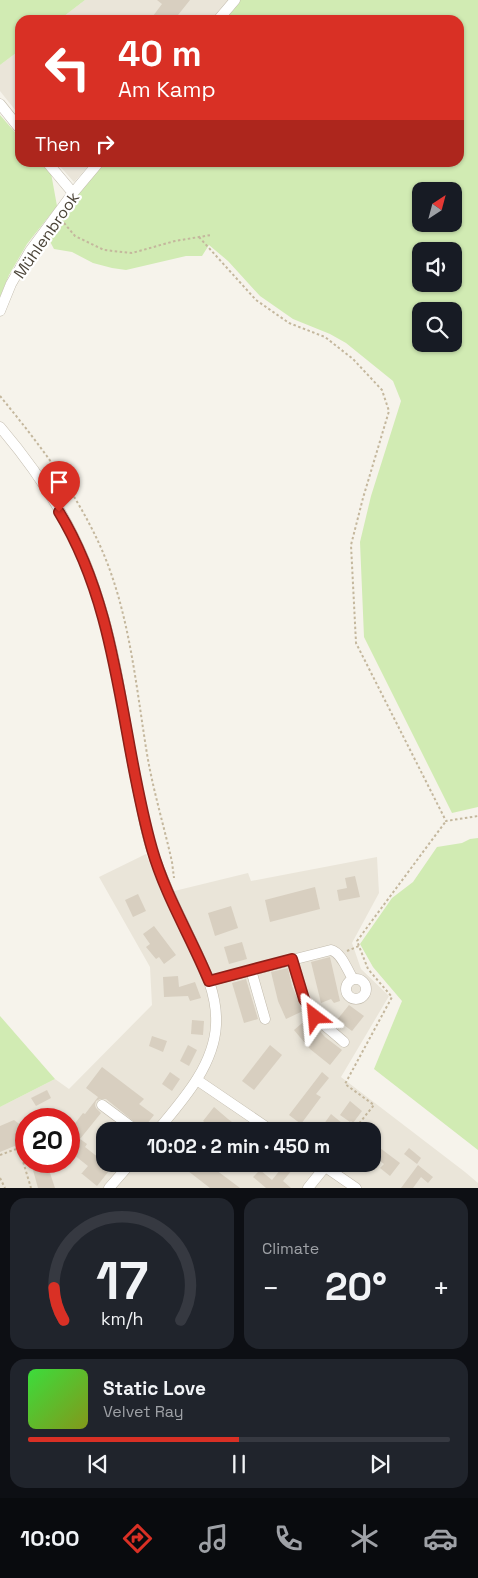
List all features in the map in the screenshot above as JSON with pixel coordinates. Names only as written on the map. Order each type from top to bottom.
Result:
[{"type":"street","points":[[222,15],[235,0]]},
{"type":"street","points":[[0,104],[15,123]]},
{"type":"street","points":[[51,167],[73,193]]},
{"type":"street","name":"Mühlenbrook","points":[[0,311],[11,284],[30,251],[95,167]]},
{"type":"street","points":[[0,427],[41,482],[68,527],[86,565],[109,637],[135,777],[152,851],[209,981],[215,1001],[216,1028],[207,1060],[196,1080],[164,1122]]},
{"type":"street","points":[[209,981],[331,950],[339,955],[353,979]]},
{"type":"street","points":[[292,959],[304,999],[309,1008],[315,1017],[344,1042]]},
{"type":"street","points":[[251,970],[265,1019]]},
{"type":"street","points":[[196,1080],[259,1122]]},
{"type":"street","points":[[102,1105],[125,1122]]},
{"type":"street","points":[[109,1188],[123,1172]]},
{"type":"street","points":[[308,1188],[318,1172]]},
{"type":"street","points":[[333,1172],[356,1188]]},
{"type":"path","points":[[57,216],[74,236],[104,250],[132,253],[175,241],[211,235]]},
{"type":"path","points":[[199,237],[256,300],[289,323],[325,337],[353,359],[382,390],[389,411],[351,545],[356,643],[446,820]]},
{"type":"path","points":[[360,1122],[374,1105],[345,1084],[392,996],[368,969],[357,941],[446,820],[478,816]]},
{"type":"path","points":[[339,955],[359,946]]},
{"type":"path","points":[[0,1155],[19,1148],[31,1188]]},
{"type":"path","points":[[0,1178],[5,1188]]},
{"type":"shaded area","points":[[85,0],[231,0],[218,15],[66,15]]},
{"type":"shaded area","points":[[15,54],[15,110],[0,91],[0,65]]},
{"type":"shaded area","points":[[61,167],[87,167],[74,182]]},
{"type":"shaded area","points":[[146,854],[162,894],[248,873],[251,881],[377,857],[379,893],[352,943],[361,969],[389,996],[341,1077],[465,1172],[478,1183],[478,1188],[0,1188],[0,1107],[55,1079],[69,1089],[152,1005],[150,967],[99,877]]},
{"type":"green space","points":[[0,0],[85,0],[66,15],[15,15],[15,54],[0,65]]},
{"type":"green space","points":[[239,0],[478,0],[478,807],[452,813],[364,637],[360,542],[371,496],[401,401],[393,381],[346,343],[330,334],[293,319],[260,296],[228,261],[209,245],[202,256],[186,256],[126,270],[93,263],[72,252],[54,249],[47,236],[96,167],[464,167],[464,15],[226,15]]},
{"type":"green space","points":[[0,115],[15,132],[15,167],[46,167],[51,173],[57,206],[27,244],[9,275],[0,297]]},
{"type":"green space","points":[[478,838],[478,1150],[374,1069],[402,1001],[373,967],[360,944],[392,898],[413,882],[437,847]]},
{"type":"green space","points":[[0,1016],[55,1079],[0,1107]]},
{"type":"building","points":[[157,0],[190,0],[178,15],[154,15],[162,4]]},
{"type":"building","points":[[355,876],[360,897],[339,901],[337,890],[347,888],[345,878]]},
{"type":"building","points":[[315,887],[320,909],[270,922],[265,900]]},
{"type":"building","points":[[138,894],[146,911],[133,917],[125,900]]},
{"type":"building","points":[[231,906],[238,928],[215,936],[208,913]]},
{"type":"building","points":[[154,926],[176,955],[164,964],[159,957],[156,959],[146,947],[150,944],[143,934]]},
{"type":"building","points":[[242,942],[247,959],[229,964],[224,947]]},
{"type":"building","points":[[330,957],[340,1001],[334,1003],[331,999],[321,1003],[311,962]]},
{"type":"building","points":[[288,968],[292,986],[303,1011],[286,1019],[278,1001],[271,972]]},
{"type":"building","points":[[178,976],[179,987],[195,982],[201,998],[190,1001],[188,996],[164,997],[163,977]]},
{"type":"building","points":[[246,979],[258,1019],[244,1023],[232,983]]},
{"type":"building","points":[[349,1005],[364,1016],[352,1031],[337,1020]]},
{"type":"building","points":[[308,1018],[325,1037],[342,1050],[330,1065],[310,1049],[294,1030]]},
{"type":"building","points":[[192,1020],[204,1021],[203,1035],[191,1034]]},
{"type":"building","points":[[152,1036],[167,1041],[163,1052],[149,1046]]},
{"type":"building","points":[[188,1045],[197,1050],[189,1066],[180,1061]]},
{"type":"building","points":[[270,1045],[282,1055],[254,1090],[242,1081]]},
{"type":"building","points":[[102,1067],[144,1099],[139,1104],[154,1115],[148,1122],[134,1122],[106,1099],[100,1099],[96,1101],[95,1105],[101,1113],[80,1139],[80,1117],[83,1113],[85,1114],[98,1097],[86,1088]]},
{"type":"building","points":[[170,1072],[180,1079],[172,1091],[162,1084]]},
{"type":"building","points":[[322,1072],[329,1078],[316,1094],[321,1097],[302,1122],[298,1122],[289,1115]]},
{"type":"building","points":[[47,1090],[51,1098],[36,1106],[31,1098]]},
{"type":"building","points":[[350,1101],[362,1111],[354,1122],[350,1122],[340,1115]]},
{"type":"building","points":[[214,1107],[232,1122],[204,1122],[203,1121]]},
{"type":"building","points":[[331,1114],[341,1122],[325,1122]]},
{"type":"building","points":[[15,1121],[15,1146],[0,1152],[0,1126]]},
{"type":"building","points":[[80,1139],[87,1144],[85,1147],[96,1156],[96,1172],[108,1172],[97,1186],[81,1173],[88,1166],[80,1160]]},
{"type":"building","points":[[409,1148],[421,1158],[417,1164],[404,1154]]},
{"type":"building","points":[[381,1149],[400,1163],[390,1176],[381,1169],[384,1164],[381,1162]]},
{"type":"building","points":[[418,1165],[433,1177],[428,1183],[421,1177],[413,1188],[401,1188]]},
{"type":"building","points":[[189,1172],[219,1172],[240,1188],[210,1188]]},
{"type":"building","points":[[258,1172],[262,1172],[272,1180],[278,1172],[290,1172],[283,1181],[291,1188],[266,1188],[253,1177]]},
{"type":"building","points":[[34,1173],[50,1173],[55,1188],[38,1188]]},
{"type":"route","points":[[59,512],[86,565],[109,637],[135,777],[152,851],[209,981],[292,959],[304,999],[315,1017]]}]
